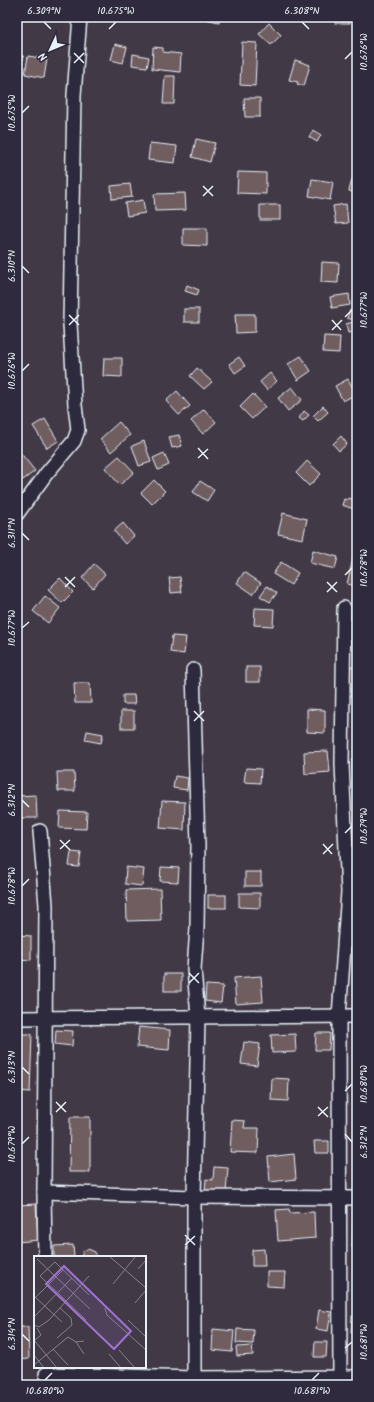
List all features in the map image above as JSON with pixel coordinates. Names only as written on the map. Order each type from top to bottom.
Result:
[{"type":"street","points":[[17,514],[46,474],[74,441],[78,430],[74,406],[70,324],[74,95],[80,17]]},
{"type":"street","points":[[339,1381],[339,1016],[348,892],[342,764],[344,608]]},
{"type":"street","points":[[193,670],[198,845],[197,928],[194,969],[198,1017],[194,1197],[194,1382]]},
{"type":"street","points":[[40,831],[46,905],[45,1256]]},
{"type":"street","points":[[17,1018],[357,1016]]},
{"type":"street","points":[[44,1192],[194,1197],[357,1198]]},
{"type":"street","points":[[46,1375],[194,1382],[339,1381],[357,1378]]},
{"type":"building","points":[[196,17],[220,17],[219,22]]},
{"type":"building","points":[[335,17],[350,17],[350,23],[335,23]]},
{"type":"building","points":[[269,23],[281,35],[271,45],[259,34]]},
{"type":"building","points":[[242,42],[257,43],[255,86],[240,85]]},
{"type":"building","points":[[115,44],[127,47],[123,63],[111,60]]},
{"type":"building","points":[[153,47],[163,48],[163,52],[181,54],[180,72],[152,69]]},
{"type":"building","points":[[17,54],[24,56],[22,63],[17,62]]},
{"type":"building","points":[[133,54],[149,57],[147,67],[132,65]]},
{"type":"building","points":[[28,56],[47,59],[44,78],[25,74]]},
{"type":"building","points":[[295,60],[310,65],[304,86],[297,84],[298,82],[289,80]]},
{"type":"building","points":[[165,76],[175,76],[174,104],[163,104]]},
{"type":"building","points":[[244,98],[260,98],[260,117],[245,117]]},
{"type":"building","points":[[313,130],[321,135],[317,142],[309,137]]},
{"type":"building","points":[[196,139],[215,143],[210,162],[192,157]]},
{"type":"building","points":[[150,143],[177,146],[175,163],[148,160]]},
{"type":"building","points":[[238,172],[266,173],[266,194],[237,193]]},
{"type":"building","points":[[312,179],[333,182],[330,200],[309,196]]},
{"type":"building","points":[[352,179],[357,180],[357,193],[349,191]]},
{"type":"building","points":[[130,184],[132,197],[112,199],[111,186]]},
{"type":"building","points":[[185,193],[186,210],[155,211],[154,194]]},
{"type":"building","points":[[143,200],[145,213],[127,216],[125,203]]},
{"type":"building","points":[[346,204],[348,223],[336,224],[333,206]]},
{"type":"building","points":[[260,205],[280,205],[280,220],[260,220]]},
{"type":"building","points":[[183,228],[207,228],[207,246],[183,245]]},
{"type":"building","points":[[322,262],[339,263],[338,283],[321,282]]},
{"type":"building","points":[[187,285],[199,290],[197,295],[185,291]]},
{"type":"building","points":[[349,294],[350,305],[332,308],[330,297]]},
{"type":"building","points":[[184,309],[199,309],[199,322],[184,322]]},
{"type":"building","points":[[350,310],[357,312],[357,321],[347,318]]},
{"type":"building","points":[[235,314],[255,314],[255,332],[236,333]]},
{"type":"building","points":[[357,321],[357,331],[348,333],[346,324]]},
{"type":"building","points":[[324,336],[340,337],[339,353],[323,352]]},
{"type":"building","points":[[301,356],[311,371],[298,380],[288,364]]},
{"type":"building","points":[[239,357],[245,366],[235,373],[229,364]]},
{"type":"building","points":[[104,358],[122,358],[122,377],[103,376]]},
{"type":"building","points":[[197,368],[212,382],[204,389],[190,376]]},
{"type":"building","points":[[270,373],[277,381],[267,390],[260,382]]},
{"type":"building","points":[[348,379],[356,394],[343,401],[335,386]]},
{"type":"building","points":[[292,387],[302,400],[288,411],[278,398]]},
{"type":"building","points":[[177,391],[190,406],[179,415],[166,401]]},
{"type":"building","points":[[253,394],[265,407],[252,419],[240,407]]},
{"type":"building","points":[[323,406],[328,412],[318,421],[313,416]]},
{"type":"building","points":[[204,409],[216,422],[203,434],[191,421]]},
{"type":"building","points":[[304,411],[309,415],[303,421],[299,418]]},
{"type":"building","points":[[45,419],[58,441],[47,448],[33,426]]},
{"type":"building","points":[[119,422],[130,435],[111,452],[100,439]]},
{"type":"building","points":[[179,435],[182,446],[172,448],[169,437]]},
{"type":"building","points":[[341,436],[347,444],[339,451],[333,444]]},
{"type":"building","points":[[144,441],[151,462],[139,466],[132,446]]},
{"type":"building","points":[[19,451],[35,471],[23,480],[17,472],[17,453]]},
{"type":"building","points":[[164,453],[169,465],[158,470],[153,458]]},
{"type":"building","points":[[119,456],[134,472],[120,485],[105,468]]},
{"type":"building","points":[[307,461],[321,474],[309,486],[296,473]]},
{"type":"building","points":[[154,480],[165,491],[152,504],[141,493]]},
{"type":"building","points":[[200,481],[214,490],[207,501],[193,492]]},
{"type":"building","points":[[348,498],[356,500],[354,509],[342,505],[344,499],[347,500]]},
{"type":"building","points":[[283,513],[307,519],[303,539],[278,534]]},
{"type":"building","points":[[123,523],[134,536],[125,544],[114,531]]},
{"type":"building","points":[[313,550],[338,557],[335,569],[310,563]]},
{"type":"building","points":[[353,558],[357,559],[357,586],[347,584]]},
{"type":"building","points":[[281,562],[298,573],[291,585],[273,574]]},
{"type":"building","points":[[94,564],[105,574],[93,588],[82,578]]},
{"type":"building","points":[[244,572],[261,583],[253,594],[237,583]]},
{"type":"building","points":[[180,577],[182,592],[171,593],[169,578]]},
{"type":"building","points":[[60,578],[73,592],[62,603],[48,590]]},
{"type":"building","points":[[267,586],[277,593],[270,602],[260,596]]},
{"type":"building","points":[[352,591],[357,591],[357,607],[351,607]]},
{"type":"building","points":[[45,596],[60,608],[48,623],[33,611]]},
{"type":"building","points":[[255,608],[274,609],[273,626],[254,625]]},
{"type":"building","points":[[172,636],[186,637],[184,654],[170,652]]},
{"type":"building","points":[[246,667],[260,667],[260,682],[246,682]]},
{"type":"building","points":[[346,667],[357,667],[357,689],[345,688]]},
{"type":"building","points":[[74,683],[90,683],[91,703],[75,703]]},
{"type":"building","points":[[123,695],[134,695],[135,704],[123,704]]},
{"type":"building","points":[[307,709],[325,710],[325,733],[307,732]]},
{"type":"building","points":[[121,711],[134,711],[134,728],[121,728]]},
{"type":"building","points":[[87,731],[103,734],[101,743],[85,740]]},
{"type":"building","points":[[328,751],[330,772],[305,774],[304,752]]},
{"type":"building","points":[[352,760],[357,760],[357,787],[353,787]]},
{"type":"building","points":[[246,768],[261,769],[260,783],[244,782]]},
{"type":"building","points":[[57,772],[74,772],[75,791],[58,791]]},
{"type":"building","points":[[175,776],[188,778],[187,790],[173,788]]},
{"type":"building","points":[[36,795],[37,818],[17,818],[17,796]]},
{"type":"building","points":[[162,801],[185,802],[184,830],[160,828]]},
{"type":"building","points":[[60,811],[87,812],[86,829],[59,828]]},
{"type":"building","points":[[71,852],[81,853],[79,867],[69,866]]},
{"type":"building","points":[[126,867],[144,869],[142,886],[125,884]]},
{"type":"building","points":[[161,867],[179,868],[178,882],[160,881]]},
{"type":"building","points":[[245,872],[261,872],[261,886],[245,886]]},
{"type":"building","points":[[160,889],[161,920],[127,921],[126,890]]},
{"type":"building","points":[[239,893],[260,893],[260,908],[239,907]]},
{"type":"building","points":[[208,895],[226,895],[226,908],[208,908]]},
{"type":"building","points":[[17,935],[31,936],[31,960],[17,959]]},
{"type":"building","points":[[355,944],[357,944],[357,973],[355,973]]},
{"type":"building","points":[[164,974],[181,974],[181,991],[164,991]]},
{"type":"building","points":[[261,976],[263,1002],[236,1004],[234,978]]},
{"type":"building","points":[[206,985],[223,986],[221,1003],[205,1001]]},
{"type":"building","points":[[139,1027],[170,1030],[169,1050],[137,1047]]},
{"type":"building","points":[[56,1030],[73,1031],[72,1046],[55,1044]]},
{"type":"building","points":[[316,1033],[330,1033],[329,1050],[315,1050]]},
{"type":"building","points":[[17,1034],[32,1034],[30,1092],[17,1091]]},
{"type":"building","points":[[295,1034],[296,1052],[272,1053],[271,1035]]},
{"type":"building","points":[[244,1042],[260,1044],[257,1066],[241,1064]]},
{"type":"building","points":[[272,1078],[289,1079],[288,1101],[271,1100]]},
{"type":"building","points":[[70,1117],[90,1117],[90,1172],[69,1172]]},
{"type":"building","points":[[232,1120],[245,1121],[244,1128],[259,1128],[258,1153],[230,1152]]},
{"type":"building","points":[[314,1141],[329,1141],[329,1153],[315,1153]]},
{"type":"building","points":[[294,1154],[296,1179],[270,1182],[268,1157]]},
{"type":"building","points":[[214,1167],[228,1168],[226,1193],[205,1191],[206,1179],[213,1180]]},
{"type":"building","points":[[36,1204],[38,1240],[17,1242],[17,1205]]},
{"type":"building","points":[[289,1209],[290,1213],[314,1212],[315,1238],[278,1241],[276,1210]]},
{"type":"building","points":[[353,1224],[357,1224],[357,1248],[352,1248]]},
{"type":"building","points":[[73,1245],[74,1256],[54,1256],[54,1246]]},
{"type":"building","points":[[88,1249],[95,1252],[97,1256],[81,1256],[83,1251]]},
{"type":"building","points":[[264,1249],[265,1266],[252,1266],[252,1250]]},
{"type":"building","points":[[267,1272],[285,1272],[284,1287],[267,1286]]},
{"type":"building","points":[[319,1310],[331,1312],[328,1331],[316,1329]]},
{"type":"building","points":[[352,1316],[357,1316],[357,1333],[351,1333]]},
{"type":"building","points":[[17,1327],[28,1327],[29,1359],[17,1360]]},
{"type":"building","points":[[213,1329],[234,1331],[232,1352],[212,1350]]},
{"type":"building","points":[[237,1329],[254,1330],[253,1344],[236,1343]]},
{"type":"building","points":[[315,1342],[327,1342],[326,1357],[314,1357]]},
{"type":"building","points":[[252,1346],[253,1355],[237,1356],[236,1347]]}]
